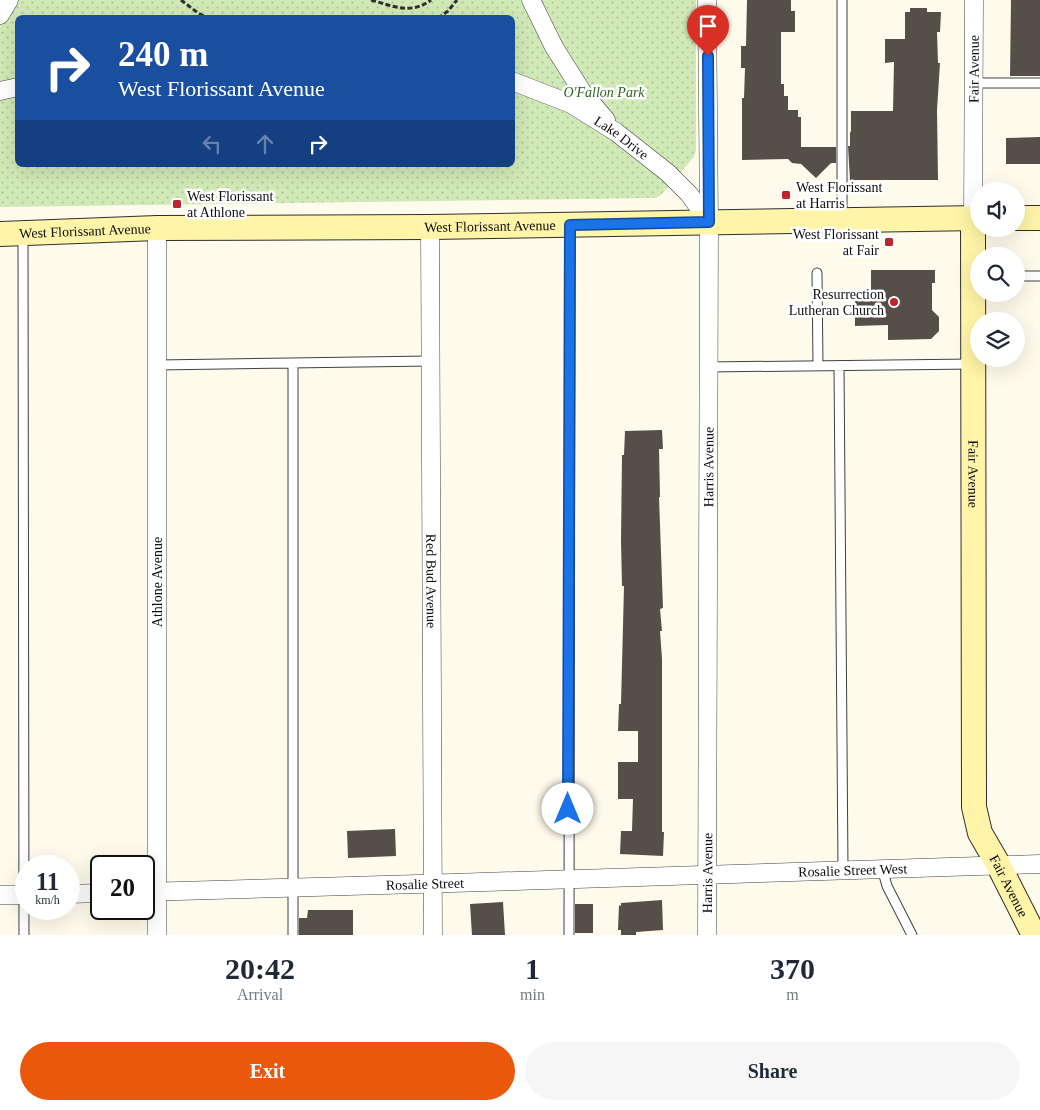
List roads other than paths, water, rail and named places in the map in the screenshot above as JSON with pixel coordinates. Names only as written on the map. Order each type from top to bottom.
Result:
[{"type":"main road","name":"West Florissant Avenue","points":[[11,233],[157,228],[430,227],[970,218]]},
{"type":"main road","points":[[1025,218],[1040,218]]},
{"type":"main road","name":"Fair Avenue","points":[[973,367],[974,808],[980,833],[1034,935]]},
{"type":"street","points":[[0,15],[9,0]]},
{"type":"street","points":[[531,0],[554,47],[583,93],[616,132]]},
{"type":"street","name":"Harris Avenue","points":[[707,0],[709,222],[707,935]]},
{"type":"street","name":"Fair Avenue","points":[[974,0],[973,83],[975,182]]},
{"type":"street","name":"Lake Drive","points":[[515,82],[571,104],[616,132],[668,173],[689,194],[709,222]]},
{"type":"street","points":[[0,91],[15,88]]},
{"type":"street","name":"Red Bud Avenue","points":[[430,227],[433,935]]},
{"type":"street","name":"Athlone Avenue","points":[[150,855],[157,228]]},
{"type":"street","points":[[998,864],[1040,864]]},
{"type":"street","name":"Rosalie Street West","points":[[706,874],[998,864]]},
{"type":"street","name":"Rosalie Street","points":[[155,891],[432,884],[706,874]]},
{"type":"street","points":[[0,895],[15,895]]},
{"type":"street","name":"Athlone Avenue","points":[[155,920],[157,935]]},
{"type":"lane","points":[[842,0],[842,220]]},
{"type":"lane","points":[[973,83],[1040,83]]},
{"type":"lane","points":[[568,935],[570,225]]},
{"type":"lane","points":[[11,233],[24,855]]},
{"type":"lane","points":[[817,273],[818,366]]},
{"type":"lane","points":[[1025,276],[1040,276]]},
{"type":"lane","points":[[157,365],[430,361]]},
{"type":"lane","points":[[292,364],[293,935]]},
{"type":"lane","points":[[708,367],[970,364]]},
{"type":"lane","points":[[838,366],[842,869]]},
{"type":"lane","points":[[882,868],[887,886],[912,935]]},
{"type":"lane","points":[[24,920],[24,935]]},
{"type":"place","name":"West Florissant at Harris","points":[[786,195]]},
{"type":"place","name":"West Florissant at Athlone","points":[[177,204]]},
{"type":"place","name":"West Florissant at Fair","points":[[889,242]]},
{"type":"place","name":"Resurrection Lutheran Church","points":[[894,302]]},
{"type":"park label","name":"O'Fallon Park","points":[[604,92]]}]
